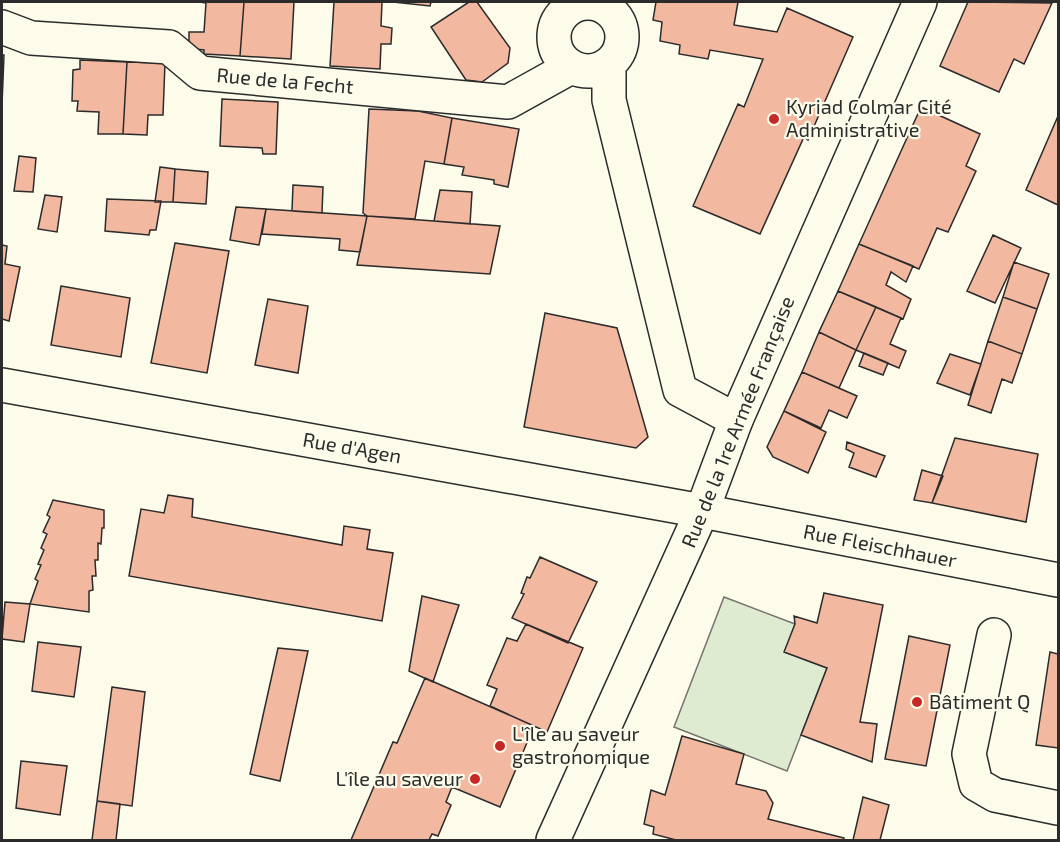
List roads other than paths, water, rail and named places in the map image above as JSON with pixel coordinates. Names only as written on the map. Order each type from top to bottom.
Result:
[{"type":"street","name":"Rue de la 1re Armée Française","points":[[553,840],[702,512],[736,420],[920,2]]},
{"type":"street","points":[[588,67],[618,54],[622,41],[621,27],[613,8],[592,3],[561,9],[555,46],[561,58],[588,67],[609,100],[680,390],[736,420]]},
{"type":"street","name":"Rue de la Fecht","points":[[2,27],[32,38],[169,47],[200,73],[508,102],[588,67]]},
{"type":"street","name":"Rue d'Agen","points":[[2,386],[702,512]]},
{"type":"street","name":"Rue Fleischhauer","points":[[702,512],[1059,580]]},
{"type":"street","points":[[994,635],[969,754],[976,784],[995,795],[1059,808]]},
{"type":"place","name":"Kyriad Colmar Cité Administrative","points":[[774,119]]},
{"type":"place","name":"Bâtiment Q","points":[[917,702]]},
{"type":"place","name":"L'île au saveur gastronomique","points":[[500,746]]},
{"type":"place","name":"L'île au saveur","points":[[475,779]]}]
